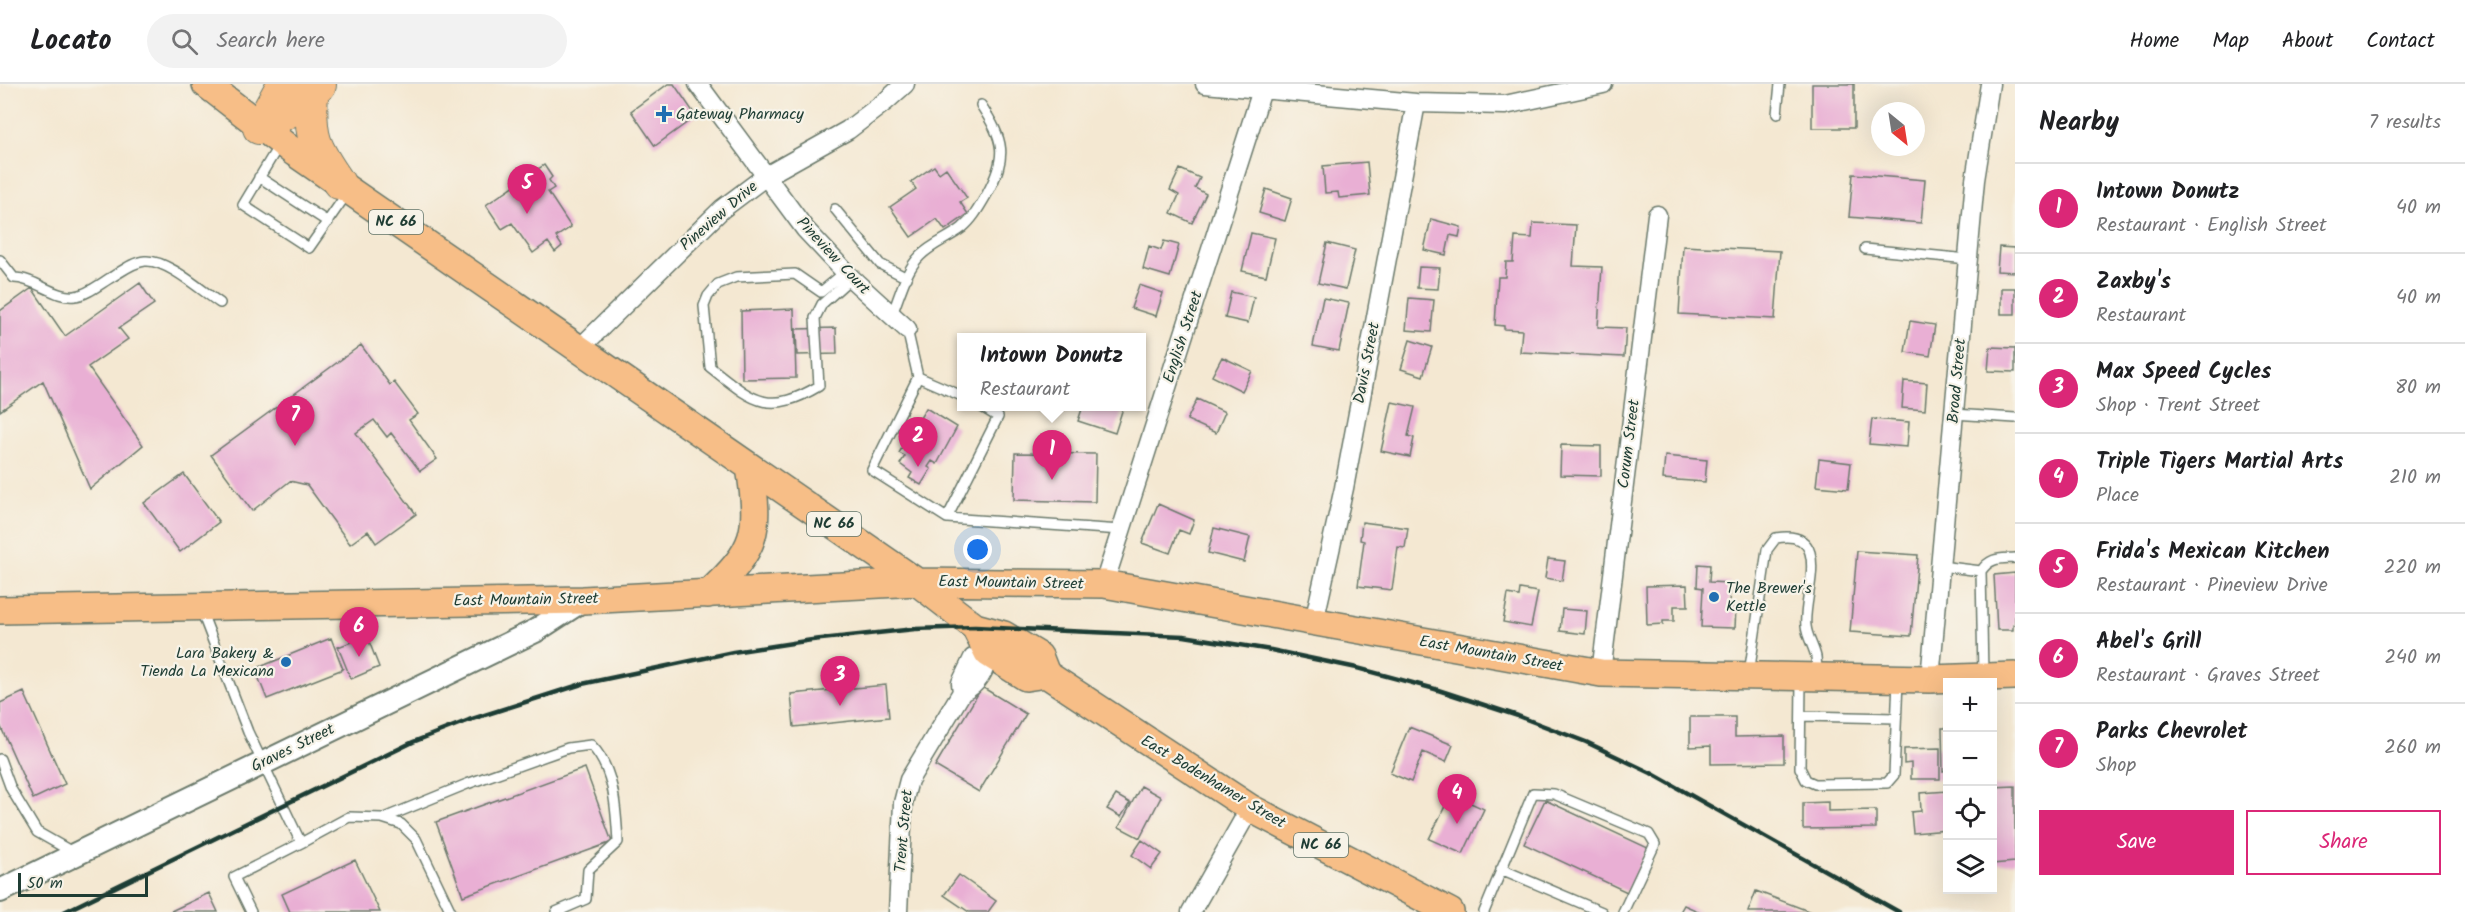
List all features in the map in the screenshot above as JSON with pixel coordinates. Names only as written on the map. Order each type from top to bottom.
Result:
[{"type":"highway","points":[[270,135],[300,105],[305,87]]},
{"type":"highway","points":[[305,87],[313,139],[320,156],[344,187]]},
{"type":"main road","name":"NC 66","points":[[206,84],[270,135],[344,187],[917,582]]},
{"type":"main road","points":[[708,594],[730,574],[751,541],[756,507],[750,467]]},
{"type":"main road","name":"East Mountain Street","points":[[0,610],[583,600],[917,582],[1104,584],[1601,673],[1930,679],[2015,676]]},
{"type":"main road","name":"East Bodenhamer Street","points":[[917,582],[975,627],[1004,635],[1039,656],[1046,674],[1250,808],[1450,912]]},
{"type":"main road","name":"East Bodenhamer Street","points":[[975,627],[988,653],[1026,677],[1046,674]]},
{"type":"street","name":"Pineview Court","points":[[698,84],[805,229],[848,275],[907,329]]},
{"type":"street","name":"Pineview Drive","points":[[579,349],[722,209],[766,176],[848,130],[904,84]]},
{"type":"street","points":[[1205,84],[1416,103],[1505,105],[1603,84]]},
{"type":"street","name":"Broad Street","points":[[1930,679],[1975,180],[1990,84]]},
{"type":"street","name":"English Street","points":[[1104,584],[1262,90]]},
{"type":"street","name":"Davis Street","points":[[1314,622],[1344,488],[1416,103]]},
{"type":"street","name":"Corum Street","points":[[1601,673],[1657,215]]},
{"type":"street","name":"Graves Street","points":[[0,891],[535,630],[583,600]]},
{"type":"street","name":"Trent Street","points":[[898,912],[903,803],[909,780],[962,692],[961,683],[973,658],[988,653]]},
{"type":"street","points":[[1191,912],[1250,808]]},
{"type":"lane","points":[[1777,114],[1780,84]]},
{"type":"lane","points":[[891,315],[907,278],[920,256],[962,228],[972,217],[1000,167],[1000,142],[994,125],[981,105]]},
{"type":"lane","points":[[270,135],[259,177],[243,205],[309,248],[328,222],[344,187]]},
{"type":"lane","points":[[259,177],[328,222]]},
{"type":"lane","points":[[835,209],[880,264],[907,278]]},
{"type":"lane","points":[[1865,249],[1968,259]]},
{"type":"lane","points":[[0,260],[14,278],[24,278],[60,294],[75,296],[134,264],[146,261],[157,262],[182,276],[220,303]]},
{"type":"lane","points":[[795,274],[821,292],[848,275],[822,304],[815,318],[819,386],[799,398],[773,405],[746,396],[710,367],[704,306],[708,296],[718,284],[736,277],[795,274]]},
{"type":"lane","points":[[907,329],[918,377],[872,470],[947,518],[1121,530]]},
{"type":"lane","points":[[918,377],[957,394]]},
{"type":"lane","points":[[947,518],[998,417],[988,411]]},
{"type":"lane","points":[[1954,414],[2015,417]]},
{"type":"lane","points":[[1749,676],[1767,550],[1776,538],[1789,536],[1801,540],[1811,554],[1812,569],[1805,626],[1816,657],[1809,677],[1801,716],[1800,768],[1806,780],[1815,784],[1887,783],[1891,780],[1894,775],[1898,678]]},
{"type":"lane","points":[[1983,677],[1981,571],[1988,562],[2015,558]]},
{"type":"lane","points":[[1940,566],[1981,571]]},
{"type":"lane","points":[[200,606],[262,764],[301,843]]},
{"type":"lane","points":[[1801,716],[1896,718]]},
{"type":"lane","points":[[384,818],[467,784],[568,748],[591,745],[603,757],[616,806],[618,842],[588,870],[585,899],[556,912]]},
{"type":"lane","points":[[1,763],[10,789],[37,832],[76,854]]},
{"type":"lane","points":[[1484,912],[1533,793],[1554,794],[1649,834],[1655,844],[1623,912]]},
{"type":"lane","points":[[251,912],[234,877],[349,817],[384,818],[401,824],[416,839],[451,912]]},
{"type":"lane","points":[[1501,869],[1602,912]]},
{"type":"building","name":"Gateway Pharmacy","points":[[668,84],[674,84],[696,116],[655,146],[631,111]]},
{"type":"building","points":[[1812,84],[1854,84],[1854,128],[1812,128]]},
{"type":"building","points":[[1367,162],[1370,195],[1339,198],[1338,192],[1325,193],[1323,166]]},
{"type":"building","points":[[544,165],[552,177],[549,180],[554,188],[548,192],[571,227],[556,237],[562,246],[555,252],[548,242],[533,253],[512,223],[502,229],[486,205]]},
{"type":"building","points":[[934,166],[939,173],[946,168],[967,198],[960,202],[968,214],[945,230],[937,219],[911,237],[890,207],[916,189],[911,182]]},
{"type":"building","points":[[1180,169],[1200,178],[1195,188],[1206,194],[1192,223],[1171,213],[1179,195],[1170,190]]},
{"type":"building","points":[[1853,174],[1925,180],[1921,223],[1849,217]]},
{"type":"building","points":[[1266,189],[1292,198],[1285,221],[1259,213]]},
{"type":"building","points":[[1431,219],[1461,227],[1459,237],[1450,235],[1446,255],[1424,250]]},
{"type":"building","points":[[1533,223],[1576,225],[1573,266],[1602,267],[1598,327],[1626,328],[1624,357],[1520,352],[1522,330],[1504,329],[1504,326],[1495,325],[1498,277],[1505,277],[1506,262],[1513,262],[1515,237],[1532,238]]},
{"type":"building","points":[[1251,233],[1275,238],[1266,276],[1242,271]]},
{"type":"building","points":[[1164,241],[1179,245],[1170,277],[1143,269],[1149,246],[1161,250]]},
{"type":"building","points":[[1327,243],[1355,250],[1346,289],[1318,283]]},
{"type":"building","points":[[1683,246],[1780,251],[1775,319],[1679,314]]},
{"type":"building","points":[[1999,247],[2015,248],[2015,272],[1997,271]]},
{"type":"building","points":[[1419,267],[1440,268],[1438,289],[1417,288]]},
{"type":"building","points":[[140,283],[154,304],[119,328],[128,339],[88,367],[143,445],[90,489],[43,381],[0,411],[0,311],[32,288],[65,336]]},
{"type":"building","points":[[1139,285],[1163,293],[1156,316],[1131,308]]},
{"type":"building","points":[[2001,288],[2015,288],[2015,314],[2001,314]]},
{"type":"building","points":[[1231,292],[1254,297],[1248,323],[1225,318]]},
{"type":"building","points":[[1323,298],[1349,303],[1339,351],[1313,346]]},
{"type":"building","points":[[1409,298],[1434,300],[1431,332],[1406,330]]},
{"type":"building","points":[[794,309],[796,378],[742,379],[741,311]]},
{"type":"building","points":[[1910,321],[1935,325],[1930,356],[1905,352]]},
{"type":"building","points":[[836,328],[837,354],[797,355],[796,329]]},
{"type":"building","points":[[1410,340],[1432,347],[1423,376],[1401,369]]},
{"type":"building","points":[[361,345],[390,385],[394,382],[418,414],[409,420],[437,459],[420,471],[391,433],[387,437],[374,420],[356,433],[416,514],[376,543],[368,531],[350,544],[307,485],[290,481],[252,511],[211,455]]},
{"type":"building","points":[[1990,347],[2015,348],[2015,372],[1988,371]]},
{"type":"building","points":[[1222,357],[1252,371],[1242,391],[1212,376]]},
{"type":"building","points":[[1904,381],[1927,383],[1925,410],[1902,408]]},
{"type":"building","points":[[1197,399],[1225,412],[1216,433],[1187,420]]},
{"type":"building","points":[[1392,402],[1415,407],[1408,436],[1414,438],[1410,457],[1381,451]]},
{"type":"building","points":[[926,408],[957,427],[937,464],[932,461],[928,467],[931,469],[921,485],[909,478],[912,473],[900,464],[905,456],[899,453]]},
{"type":"building","points":[[1081,411],[1122,411],[1115,433],[1078,421]]},
{"type":"building","points":[[1872,419],[1909,422],[1907,447],[1869,444]]},
{"type":"building","points":[[1561,445],[1601,446],[1601,476],[1560,475]]},
{"type":"building","points":[[1015,453],[1096,454],[1095,502],[1014,500]]},
{"type":"building","points":[[1665,456],[1707,460],[1705,482],[1663,479]]},
{"type":"building","points":[[1819,459],[1851,463],[1848,489],[1816,486]]},
{"type":"building","points":[[184,474],[219,522],[180,552],[144,503]]},
{"type":"building","points":[[1158,504],[1194,520],[1189,534],[1179,530],[1170,553],[1142,543]]},
{"type":"building","points":[[1362,522],[1408,528],[1405,548],[1398,547],[1392,590],[1358,586],[1364,541],[1360,540]]},
{"type":"building","points":[[1214,528],[1250,537],[1244,562],[1208,553]]},
{"type":"building","points":[[1857,551],[1918,555],[1911,636],[1850,632]]},
{"type":"building","points":[[1548,559],[1565,561],[1562,581],[1545,578]]},
{"type":"building","points":[[1698,564],[1710,565],[1709,582],[1730,583],[1729,606],[1736,607],[1735,628],[1701,627],[1703,588],[1697,587]]},
{"type":"building","points":[[2015,573],[2015,625],[2013,625],[2013,630],[1997,630],[1994,575]]},
{"type":"building","points":[[1687,585],[1688,606],[1674,606],[1674,621],[1647,625],[1646,586]]},
{"type":"building","points":[[1520,589],[1538,592],[1531,627],[1503,622],[1508,594],[1519,596]]},
{"type":"building","points":[[1562,609],[1587,611],[1585,634],[1560,631]]},
{"type":"building","points":[[367,636],[379,667],[351,679],[338,647]]},
{"type":"building","points":[[331,638],[343,669],[267,699],[255,669]]},
{"type":"building","points":[[886,685],[889,717],[794,727],[791,694]]},
{"type":"building","points":[[982,687],[1026,714],[979,792],[935,766]]},
{"type":"building","points":[[24,692],[65,784],[33,799],[0,725],[0,703]]},
{"type":"building","points":[[1690,717],[1735,717],[1735,737],[1784,736],[1784,763],[1711,764],[1711,746],[1690,747]]},
{"type":"building","points":[[1409,727],[1453,745],[1446,762],[1423,752],[1411,782],[1390,773]]},
{"type":"building","points":[[1940,748],[1940,779],[1911,779],[1911,763],[1904,764],[1904,749]]},
{"type":"building","points":[[585,768],[612,842],[463,896],[436,822]]},
{"type":"building","points":[[1141,786],[1161,797],[1140,838],[1119,827]]},
{"type":"building","points":[[2015,786],[2015,862],[1997,864],[1997,787]]},
{"type":"building","points":[[1943,791],[1943,830],[1913,833],[1911,812],[1921,811],[1920,793]]},
{"type":"building","points":[[1451,794],[1484,809],[1463,854],[1429,839]]},
{"type":"building","points":[[1116,795],[1130,803],[1121,817],[1107,809]]},
{"type":"building","points":[[1545,800],[1648,848],[1627,892],[1524,844]]},
{"type":"building","points":[[1828,802],[1828,811],[1876,810],[1876,828],[1803,829],[1803,803]]},
{"type":"building","points":[[1142,840],[1162,854],[1151,869],[1132,855]]},
{"type":"building","points":[[355,860],[380,912],[290,912],[282,894]]},
{"type":"building","points":[[959,875],[996,901],[988,912],[969,912],[944,895]]},
{"type":"building","points":[[1756,891],[1811,912],[1748,912]]},
{"type":"building","points":[[209,893],[218,912],[169,912]]},
{"type":"building","points":[[1684,905],[1700,912],[1680,912]]},
{"type":"railway","points":[[64,912],[413,742],[469,720],[582,684],[733,652],[812,640],[915,629],[975,627],[1184,636],[1271,650],[1357,668],[1435,689],[1518,716],[1586,742],[1651,773],[1899,912]]},
{"type":"place","name":"Gateway Pharmacy","points":[[664,114]]},
{"type":"place","name":"Frida's Mexican Kitchen","points":[[527,214]]},
{"type":"place","name":"Parks Chevrolet","points":[[295,446]]},
{"type":"place","name":"Zaxby's","points":[[918,467]]},
{"type":"place","name":"Intown Donutz","points":[[1052,480]]},
{"type":"place","name":"The Brewer's Kettle","points":[[1714,597]]},
{"type":"place","name":"Abel's Grill","points":[[359,657]]},
{"type":"place","name":"Lara Bakery & Tienda La Mexicana","points":[[286,662]]},
{"type":"place","name":"Max Speed Cycles","points":[[840,706]]},
{"type":"place","name":"Triple Tigers Martial Arts","points":[[1457,824]]}]
